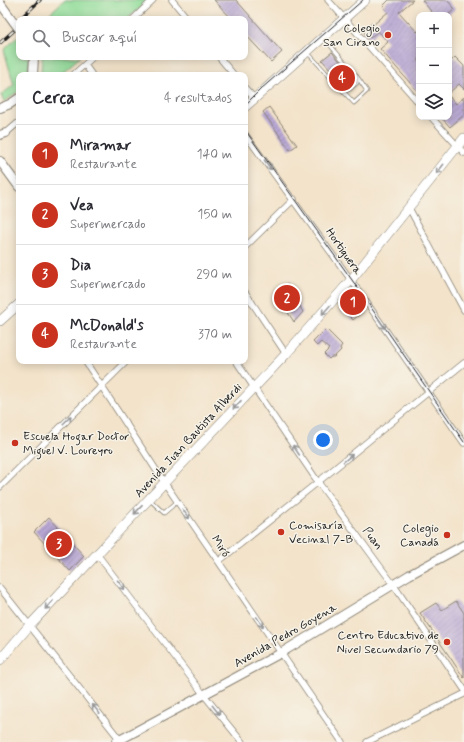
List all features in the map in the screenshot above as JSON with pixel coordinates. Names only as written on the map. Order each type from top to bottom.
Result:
[{"type":"main road","points":[[248,105],[365,0]]},
{"type":"main road","points":[[0,3],[16,24]]},
{"type":"main road","points":[[33,72],[34,60]]},
{"type":"main road","points":[[0,108],[16,100]]},
{"type":"main road","name":"Avenida Juan Bautista Alberdi","points":[[0,660],[164,482],[286,354],[351,280],[464,138]]},
{"type":"main road","points":[[0,161],[16,183]]},
{"type":"main road","points":[[0,321],[16,307]]},
{"type":"main road","name":"Avenida Pedro Goyena","points":[[119,741],[281,653],[393,584],[464,544]]},
{"type":"street","points":[[136,16],[153,0]]},
{"type":"street","points":[[172,0],[185,16]]},
{"type":"street","points":[[328,0],[416,100]]},
{"type":"street","points":[[76,72],[90,60]]},
{"type":"street","points":[[222,60],[232,72]]},
{"type":"street","points":[[84,65],[90,72]]},
{"type":"street","points":[[248,91],[255,99]]},
{"type":"street","points":[[434,120],[464,153]]},
{"type":"street","points":[[2,135],[16,124]]},
{"type":"street","name":"Hortiguera","points":[[248,138],[294,199],[464,443]]},
{"type":"street","points":[[248,244],[294,199]]},
{"type":"street","points":[[409,208],[464,310]]},
{"type":"street","points":[[248,297],[286,354]]},
{"type":"street","points":[[219,561],[464,363]]},
{"type":"street","name":"Miró","points":[[86,364],[164,482],[342,742]]},
{"type":"street","points":[[0,487],[125,364]]},
{"type":"street","name":"Puan","points":[[238,364],[318,482],[393,584],[464,689]]},
{"type":"street","points":[[97,554],[204,695],[242,742]]},
{"type":"street","points":[[0,588],[119,741]]},
{"type":"street","points":[[367,742],[464,694]]},
{"type":"lane","points":[[307,52],[354,103],[367,91],[324,37]]},
{"type":"lane","points":[[332,79],[345,90],[348,90],[357,83],[358,78]]},
{"type":"lane","points":[[149,499],[164,514],[178,501]]},
{"type":"green space","points":[[64,0],[150,0],[131,16],[47,16]]},
{"type":"green space","points":[[16,38],[16,60],[28,60],[29,64],[28,72],[16,72],[16,93],[4,102],[1,95],[14,85],[4,50]]},
{"type":"green space","points":[[42,60],[76,60],[62,72],[41,72]]},
{"type":"building","points":[[214,0],[236,0],[282,52],[271,62],[248,37],[248,16],[229,16]]},
{"type":"building","points":[[389,0],[413,0],[399,12],[416,31],[416,90],[380,49],[388,42],[378,31],[370,38],[363,31],[372,23],[373,25],[388,12],[383,6]]},
{"type":"building","points":[[422,0],[447,0],[455,9],[452,12],[432,12]]},
{"type":"building","points":[[332,52],[354,78],[345,85],[322,60]]},
{"type":"building","points":[[455,57],[464,66],[464,89],[459,84],[452,90],[452,60]]},
{"type":"building","points":[[464,97],[464,115],[450,127],[444,120],[452,120],[452,99],[456,104]]},
{"type":"building","points":[[269,107],[297,145],[290,150],[263,112]]},
{"type":"building","points":[[287,284],[303,312],[294,322],[275,292]]},
{"type":"building","points":[[351,299],[363,312],[353,320],[345,311],[343,313],[340,309]]},
{"type":"building","points":[[326,329],[342,345],[340,348],[341,350],[334,357],[329,359],[324,354],[329,349],[321,342],[317,346],[313,342]]},
{"type":"building","points":[[49,517],[84,556],[70,571],[34,532]]},
{"type":"building","points":[[456,601],[464,613],[464,678],[420,613],[436,603],[442,610]]},
{"type":"tram line","points":[[248,102],[363,0]]},
{"type":"tram line","points":[[248,134],[352,280],[464,442]]},
{"type":"railway","points":[[23,16],[40,0]]},
{"type":"railway","points":[[0,43],[16,29]]},
{"type":"place","name":"Colegio San Cirano","points":[[388,35]]},
{"type":"place","name":"McDonald's","points":[[342,78]]},
{"type":"place","name":"Vea","points":[[287,298]]},
{"type":"place","name":"Miramar","points":[[353,302]]},
{"type":"place","name":"Escuela Hogar Doctor Miguel V. Loureyro","points":[[15,443]]},
{"type":"place","name":"Comisaría Vecinal 7-B","points":[[281,532]]},
{"type":"place","name":"Colegio Canadá","points":[[447,535]]},
{"type":"place","name":"Dia","points":[[59,544]]},
{"type":"place","name":"Centro Educativo de Nivel Secundario 79","points":[[447,642]]}]
